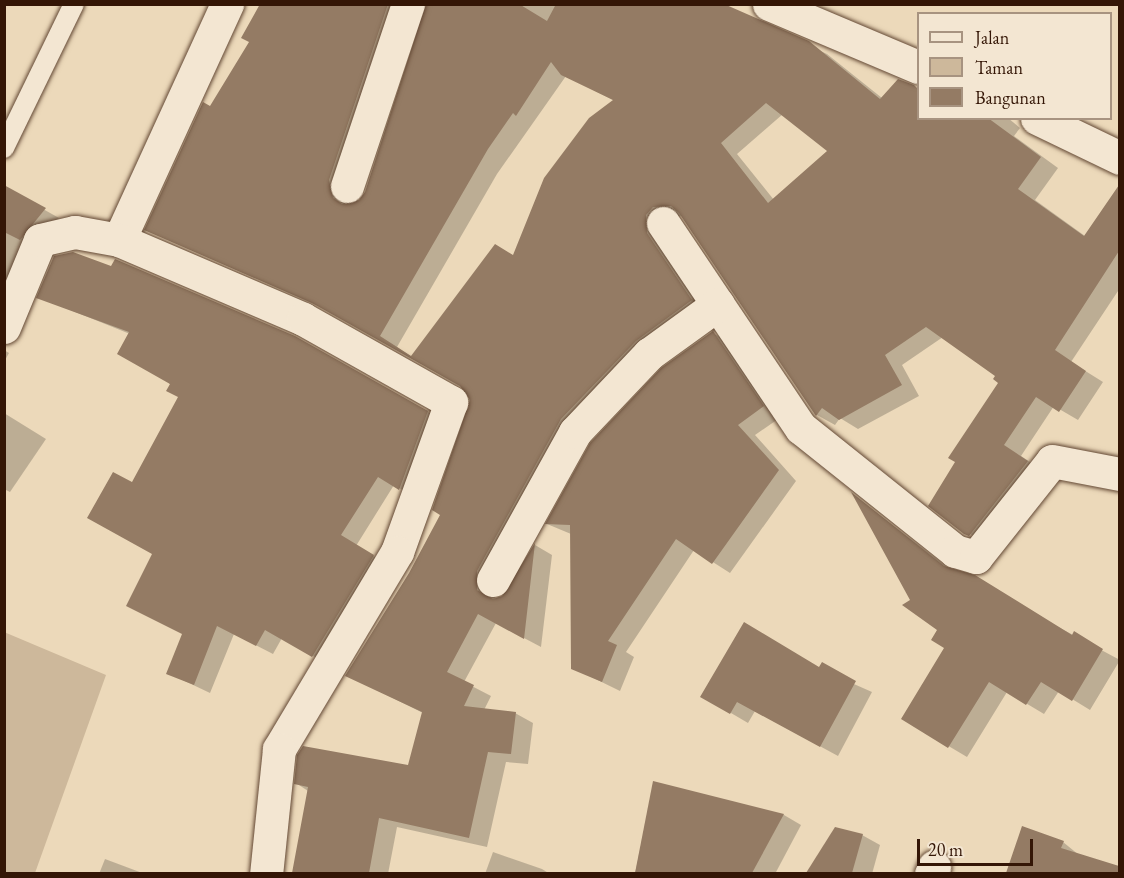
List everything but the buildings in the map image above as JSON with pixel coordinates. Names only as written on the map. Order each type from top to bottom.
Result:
[{"type":"street","points":[[119,240],[227,4]]},
{"type":"street","points":[[347,186],[408,4]]},
{"type":"street","points":[[769,4],[917,68]]},
{"type":"street","points":[[1041,120],[1119,158]]},
{"type":"street","points":[[663,223],[801,428],[955,551],[976,557],[1052,461],[1119,474]]},
{"type":"street","points":[[4,327],[40,240],[75,232],[119,240],[303,319],[451,402],[398,552],[279,749],[266,873]]},
{"type":"street","points":[[493,580],[575,432],[650,354],[718,304]]},
{"type":"lane","points":[[4,148],[74,4]]},
{"type":"green space","points":[[4,632],[106,675],[35,873],[5,873]]}]
